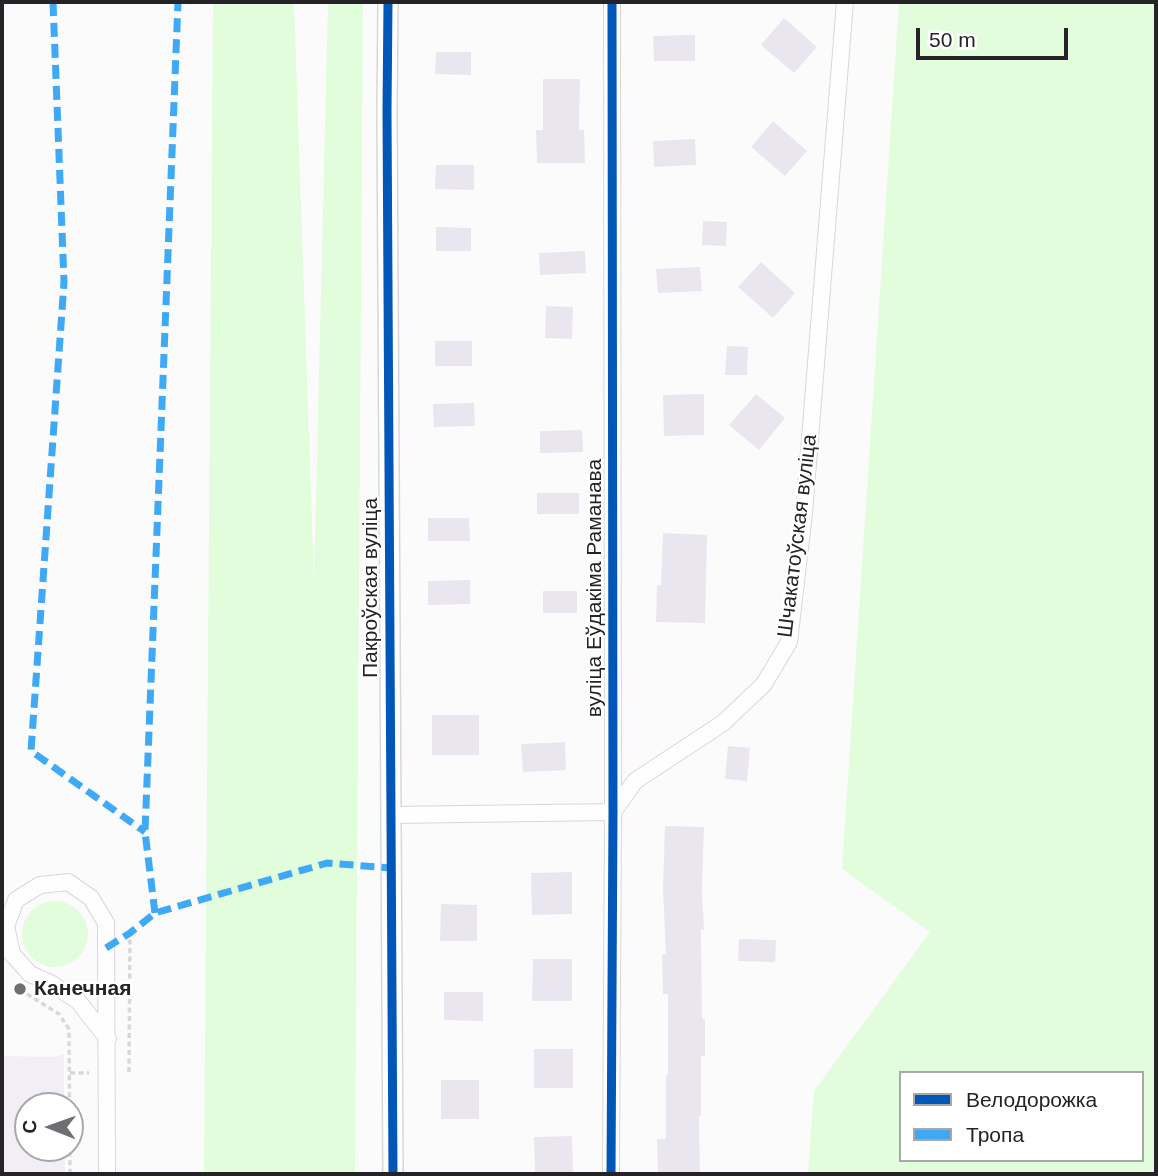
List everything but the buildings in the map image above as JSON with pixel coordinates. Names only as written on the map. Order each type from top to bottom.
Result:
[{"type":"street","name":"Пакроўская вуліца","points":[[388,2],[393,1174]]},
{"type":"street","name":"вуліца Еўдакіма Раманава","points":[[611,1174],[612,2]]},
{"type":"street","name":"Шчакатоўская вуліца","points":[[613,812],[635,781],[723,723],[764,684],[789,642],[804,513],[845,2]]},
{"type":"street","points":[[390,815],[613,812]]},
{"type":"street","points":[[107,1039],[78,1001],[30,974],[12,954],[6,926],[16,900],[40,885],[68,882],[91,898],[106,923],[107,1039],[107,1174]]},
{"type":"path","points":[[129,1072],[130,933]]},
{"type":"path","points":[[59,1014],[69,1029],[70,1174]]},
{"type":"path","points":[[70,1073],[92,1073]]},
{"type":"shaded area","points":[[64,1054],[64,1092],[14,1092],[14,1162],[65,1162],[65,1174],[2,1174],[2,1056],[53,1057]]},
{"type":"green space","points":[[213,2],[294,2],[314,580],[328,2],[363,2],[355,1174],[204,1174]]},
{"type":"green space","points":[[899,2],[1156,2],[1156,1174],[808,1174],[814,1091],[930,932],[842,869]]},
{"type":"green space","points":[[48,901],[62,901],[74,906],[83,915],[88,934],[86,947],[79,958],[62,967],[48,967],[36,962],[27,953],[22,941],[22,927],[27,915],[36,906]]},
{"type":"marked path","points":[[53,2],[64,282],[31,751],[145,832]]},
{"type":"marked path","points":[[155,913],[145,832],[178,2]]},
{"type":"marked path","points":[[106,948],[155,913],[327,863],[390,868]]},
{"type":"cycle path","points":[[388,2],[393,1174]]},
{"type":"cycle path","points":[[611,1174],[612,2]]},
{"type":"place","name":"Канечная","points":[[20,989]]}]
